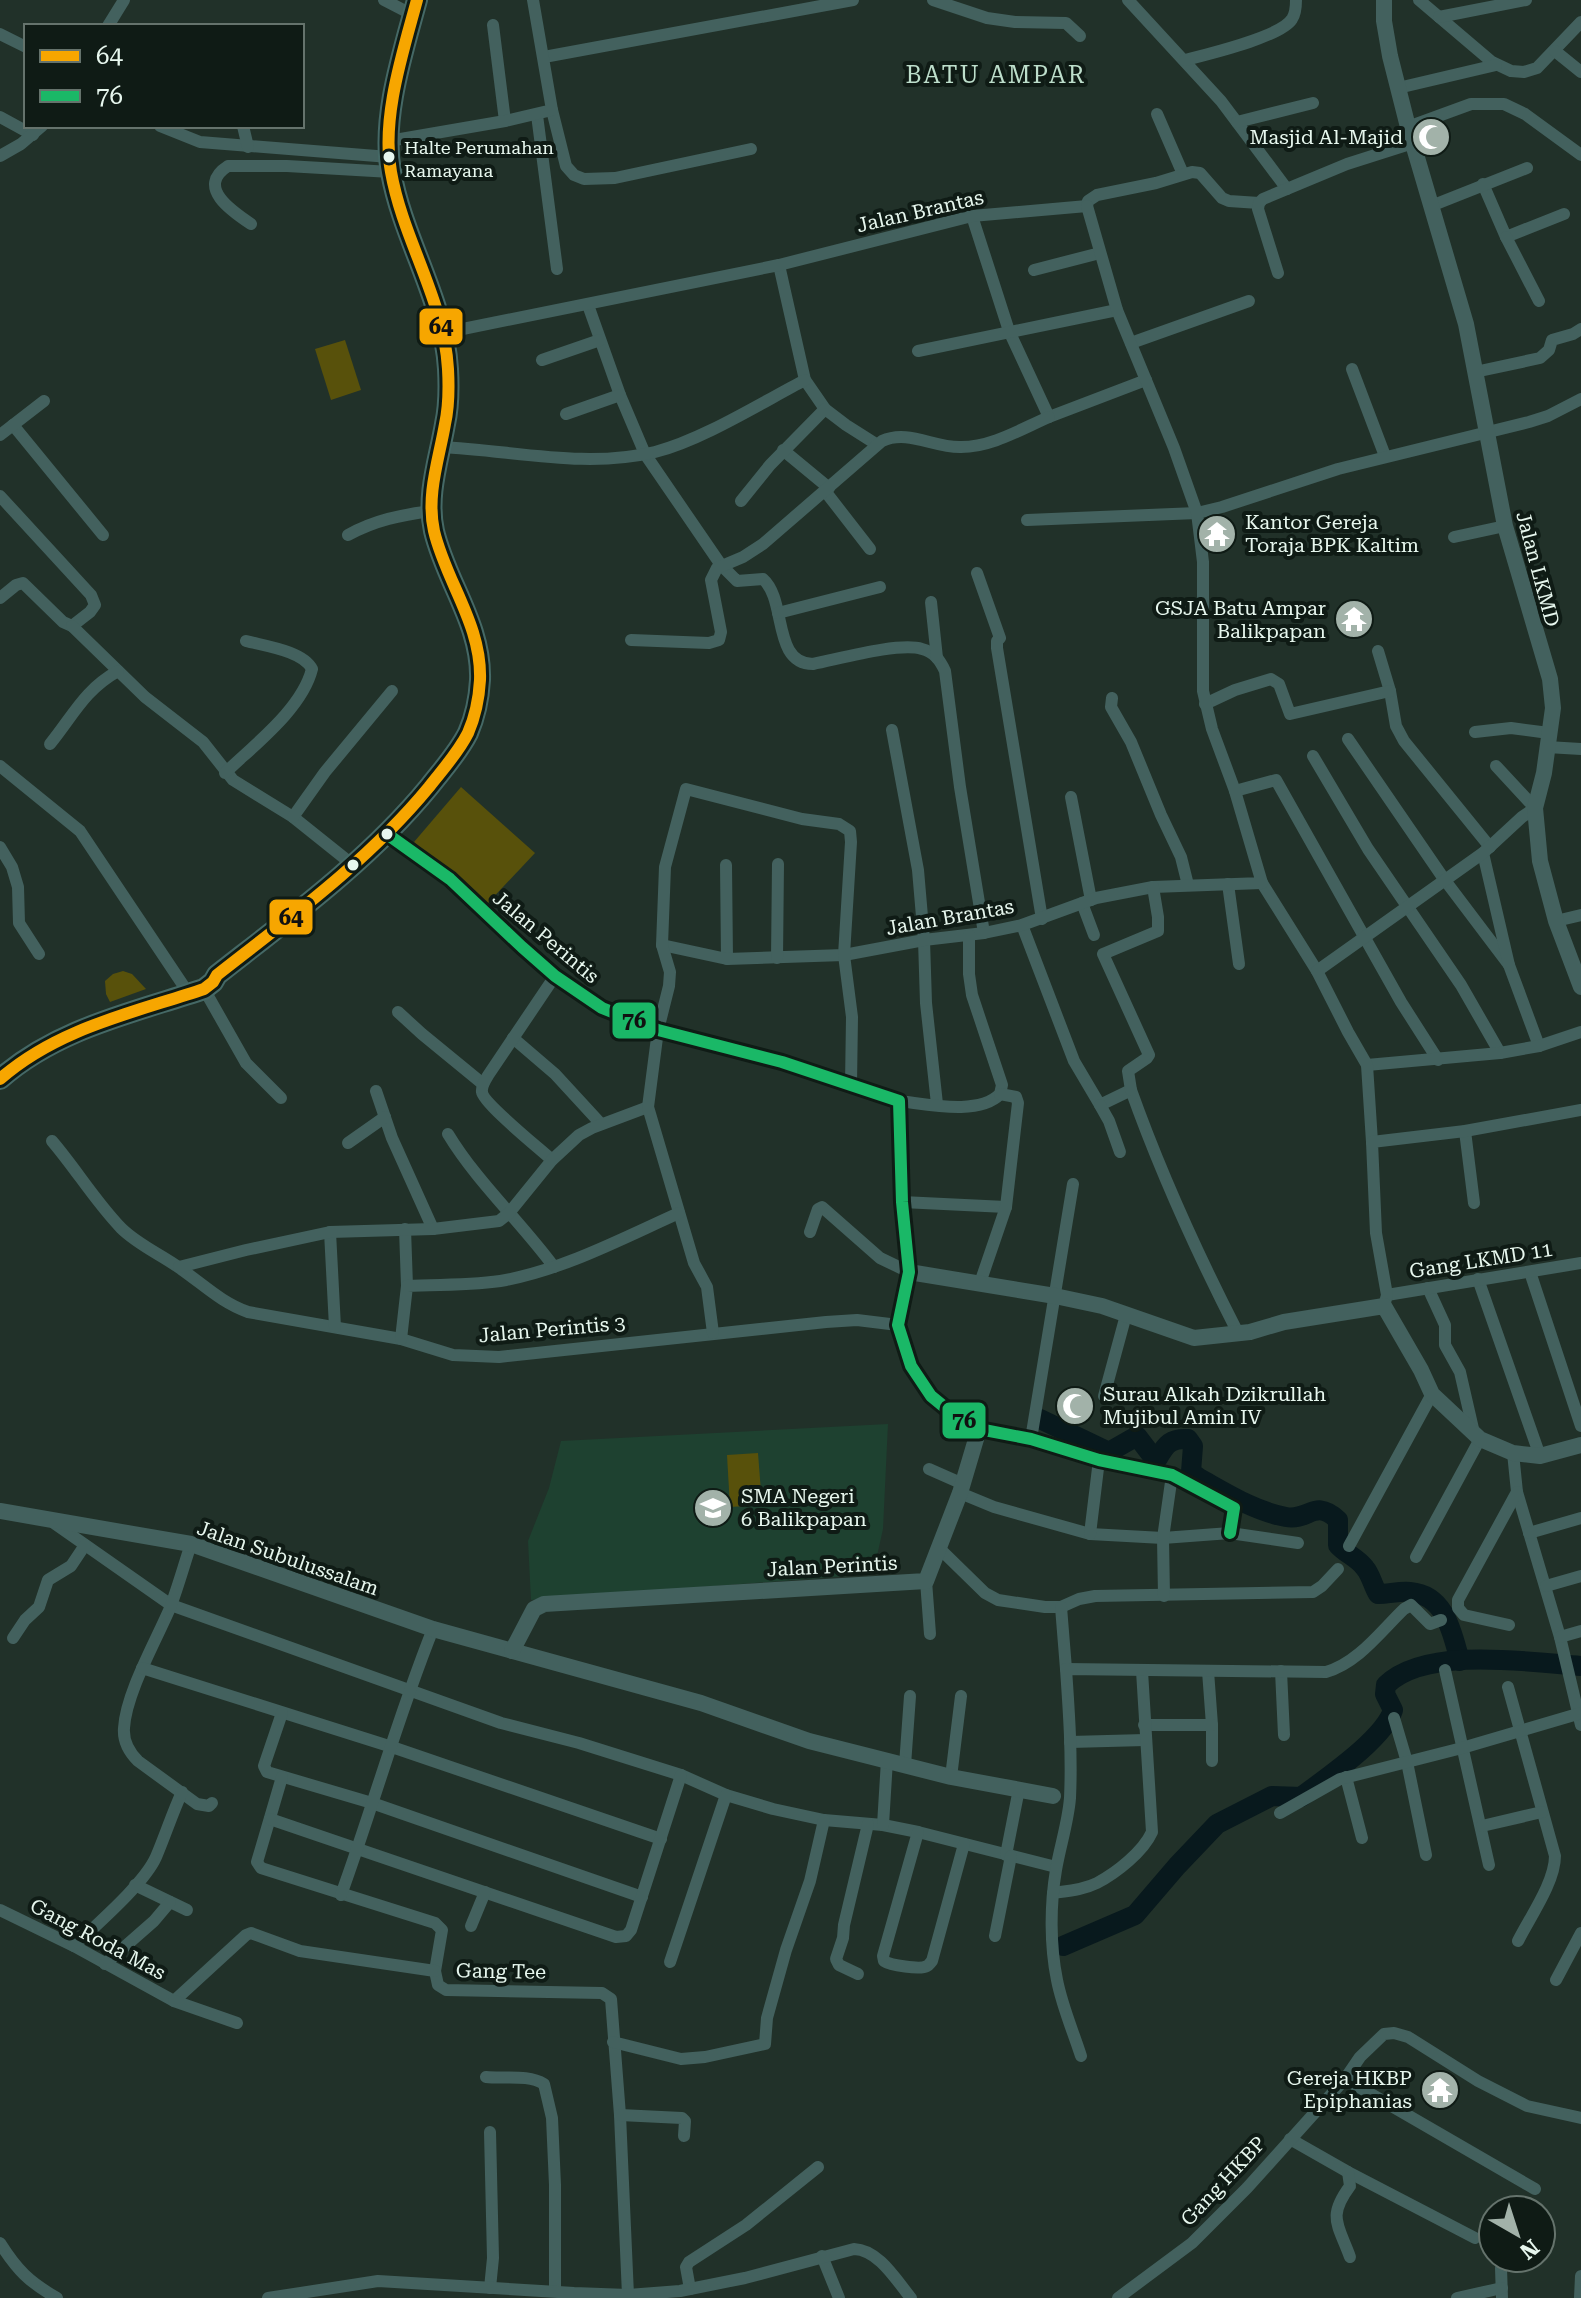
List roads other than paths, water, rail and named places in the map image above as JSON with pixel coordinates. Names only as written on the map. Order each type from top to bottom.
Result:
[{"type":"highway","points":[[0,1079],[57,1040],[108,1014],[201,983],[353,865],[387,834],[457,752],[469,731],[477,705],[480,679],[475,639],[434,531],[431,511],[434,475],[448,404],[447,354],[440,316],[398,200],[390,156],[394,95],[415,7]]},
{"type":"highway","points":[[0,1067],[45,1036],[84,1017],[108,1014]]},
{"type":"street","points":[[113,24],[124,0]]},
{"type":"street","points":[[384,0],[415,7]]},
{"type":"street","points":[[533,0],[552,110],[566,166],[574,175],[584,179],[615,178],[751,149]]},
{"type":"street","points":[[544,57],[853,0]]},
{"type":"street","points":[[933,0],[987,18],[1066,23],[1080,36]]},
{"type":"street","points":[[1128,0],[1185,60],[1287,189]]},
{"type":"street","points":[[1185,60],[1278,30],[1293,18],[1296,0]]},
{"type":"street","points":[[1384,0],[1388,43],[1410,135]]},
{"type":"street","points":[[1419,0],[1496,65],[1511,71],[1529,71],[1542,64],[1581,22]]},
{"type":"street","points":[[1439,17],[1526,0]]},
{"type":"street","points":[[493,25],[505,121]]},
{"type":"street","points":[[0,34],[24,46]]},
{"type":"street","points":[[1555,51],[1581,72]]},
{"type":"street","points":[[1398,88],[1496,65]]},
{"type":"street","points":[[1237,122],[1313,103]]},
{"type":"street","points":[[1278,273],[1258,209],[1259,203],[1269,195],[1347,164],[1471,104],[1504,104],[1525,114],[1581,155]]},
{"type":"street","points":[[251,224],[217,196],[218,177],[228,166],[273,166],[390,156],[552,110]]},
{"type":"street","points":[[1157,114],[1183,174]]},
{"type":"street","points":[[537,115],[557,269]]},
{"type":"street","points":[[0,117],[24,126]]},
{"type":"street","points":[[165,128],[200,142],[390,156]]},
{"type":"street","points":[[243,128],[248,147]]},
{"type":"street","points":[[0,156],[38,131]]},
{"type":"street","name":"Jalan LKMD","points":[[1410,135],[1463,311],[1505,526],[1550,679],[1553,708],[1535,808],[1540,861],[1556,921],[1581,987]]},
{"type":"street","points":[[1431,206],[1527,168]]},
{"type":"street","points":[[1259,203],[1222,198],[1200,173],[1183,174],[1097,195],[1088,201],[1087,206],[1117,310],[1197,513],[1203,562],[1202,674],[1205,704],[1262,883],[1317,971],[1367,1065],[1376,1233],[1386,1301],[1432,1394],[1477,1436],[1513,1453],[1540,1456],[1581,1445]]},
{"type":"street","points":[[1483,184],[1539,301]]},
{"type":"street","name":"Jalan Brantas","points":[[443,333],[779,265],[972,216],[1087,206]]},
{"type":"street","points":[[1506,237],[1564,214]]},
{"type":"street","points":[[972,216],[1009,331],[1049,417]]},
{"type":"street","points":[[1034,270],[1100,253]]},
{"type":"street","points":[[779,265],[805,380],[825,409],[876,444]]},
{"type":"street","points":[[1131,343],[1249,301]]},
{"type":"street","points":[[588,305],[645,454],[721,565],[737,581],[766,580],[774,595],[788,650],[793,658],[801,663],[813,664],[918,647],[937,658],[945,671],[984,933]]},
{"type":"street","points":[[918,351],[1117,310]]},
{"type":"street","points":[[1475,372],[1540,358],[1549,350],[1552,340],[1581,329]]},
{"type":"street","points":[[542,360],[600,340]]},
{"type":"street","points":[[1352,369],[1385,456]]},
{"type":"street","points":[[440,447],[581,459],[645,454],[692,438],[805,380]]},
{"type":"street","points":[[631,640],[709,643],[719,640],[721,632],[711,580],[714,571],[755,550],[876,444],[887,438],[900,437],[954,447],[972,446],[993,441],[1146,380]]},
{"type":"street","points":[[566,414],[620,395]]},
{"type":"street","points":[[1027,520],[1197,513],[1385,456],[1548,416],[1581,399]]},
{"type":"street","points":[[0,435],[44,401]]},
{"type":"street","points":[[741,501],[783,450],[825,409]]},
{"type":"street","points":[[13,425],[103,535]]},
{"type":"street","points":[[783,450],[827,490],[870,549]]},
{"type":"street","points":[[0,496],[94,599],[93,608],[72,626]]},
{"type":"street","points":[[348,535],[388,518],[431,511]]},
{"type":"street","points":[[1454,537],[1505,526]]},
{"type":"street","points":[[977,573],[1000,638],[997,648],[1042,919]]},
{"type":"street","points":[[0,598],[23,583],[145,697],[203,742],[233,780],[293,817],[353,865]]},
{"type":"street","points":[[778,613],[880,587]]},
{"type":"street","points":[[931,602],[937,658]]},
{"type":"street","points":[[225,773],[299,697],[312,669],[305,659],[246,641]]},
{"type":"street","points":[[1378,651],[1396,726],[1404,741],[1486,850],[1509,965],[1539,1046]]},
{"type":"street","points":[[50,744],[89,692],[118,671]]},
{"type":"street","points":[[1205,704],[1235,690],[1271,679],[1279,684],[1290,714],[1390,691]]},
{"type":"street","points":[[293,817],[325,772],[392,691]]},
{"type":"street","points":[[1112,698],[1111,707],[1131,742],[1181,857],[1188,885]]},
{"type":"street","points":[[1475,732],[1511,728],[1581,749]]},
{"type":"street","points":[[892,730],[918,870],[926,1003],[937,1104]]},
{"type":"street","points":[[1348,739],[1444,879],[1509,965]]},
{"type":"street","points":[[1313,756],[1405,907],[1461,985],[1500,1053]]},
{"type":"street","points":[[0,766],[80,831],[201,983],[246,1063],[281,1098]]},
{"type":"street","points":[[1317,971],[1486,850],[1535,808],[1496,766]]},
{"type":"street","points":[[1235,791],[1276,780],[1401,1002],[1438,1060]]},
{"type":"street","points":[[713,1333],[707,1287],[694,1263],[648,1107],[658,1030],[670,972],[662,945],[665,867],[686,789],[802,819],[839,824],[850,831],[844,955],[852,1017],[851,1084]]},
{"type":"street","points":[[1071,797],[1094,935]]},
{"type":"street","name":"Jalan Perintis","points":[[387,834],[450,879],[555,976],[602,1008],[658,1030],[782,1062],[899,1101]]},
{"type":"street","points":[[0,847],[15,877],[19,923],[39,954]]},
{"type":"street","points":[[777,958],[778,864]]},
{"type":"street","points":[[726,865],[727,959]]},
{"type":"street","name":"Jalan Brantas","points":[[662,945],[727,959],[844,955],[1022,925],[1086,901],[1153,887],[1262,883]]},
{"type":"street","points":[[1228,884],[1239,964]]},
{"type":"street","points":[[1153,887],[1158,931],[1103,954],[1149,1055],[1128,1071],[1131,1090],[1180,1217],[1238,1333]]},
{"type":"street","points":[[1556,921],[1581,915]]},
{"type":"street","points":[[1022,925],[1074,1061],[1109,1121],[1120,1152]]},
{"type":"street","points":[[969,935],[972,995],[1002,1085],[1000,1094],[991,1102],[975,1106],[899,1101],[902,1202],[909,1272],[898,1325],[911,1366],[931,1396],[979,1429],[1172,1475],[1234,1508],[1230,1533]]},
{"type":"street","points":[[552,1160],[483,1097],[483,1084],[555,976]]},
{"type":"street","points":[[398,1012],[483,1084]]},
{"type":"street","points":[[1367,1065],[1500,1053],[1539,1046],[1581,1032]]},
{"type":"street","points":[[513,1038],[555,1074],[601,1124]]},
{"type":"street","points":[[1100,1105],[1131,1090]]},
{"type":"street","points":[[376,1091],[433,1229]]},
{"type":"street","points":[[980,1283],[1006,1207],[1018,1103],[1016,1097],[1000,1094]]},
{"type":"street","points":[[179,1267],[330,1232],[433,1229],[499,1221],[552,1160],[579,1135],[648,1107]]},
{"type":"street","points":[[1372,1142],[1465,1131],[1581,1110]]},
{"type":"street","points":[[348,1143],[385,1117]]},
{"type":"street","points":[[1465,1131],[1474,1203]]},
{"type":"street","points":[[448,1134],[554,1267]]},
{"type":"street","name":"Jalan Perintis 3","points":[[52,1141],[121,1228],[233,1307],[270,1316],[401,1339],[453,1355],[499,1357],[857,1320],[898,1325]]},
{"type":"street","points":[[1031,1439],[1073,1184]]},
{"type":"street","points":[[902,1202],[1006,1207]]},
{"type":"street","points":[[810,1232],[818,1209],[822,1207],[880,1258],[909,1272],[1102,1306],[1194,1338],[1250,1332],[1386,1301]]},
{"type":"street","points":[[407,1286],[502,1281],[554,1267],[679,1213]]},
{"type":"street","points":[[401,1339],[407,1286],[405,1229]]},
{"type":"street","points":[[330,1232],[335,1327]]},
{"type":"street","name":"Gang LKMD 11","points":[[1386,1301],[1428,1288],[1581,1263]]},
{"type":"street","points":[[1530,1272],[1581,1426]]},
{"type":"street","points":[[1478,1279],[1540,1456]]},
{"type":"street","points":[[1416,1557],[1477,1436],[1460,1372],[1445,1345],[1445,1325],[1428,1288]]},
{"type":"street","points":[[1104,1396],[1126,1315]]},
{"type":"street","points":[[1349,1546],[1432,1394]]},
{"type":"street","name":"Jalan Perintis","points":[[512,1651],[534,1609],[544,1604],[926,1581],[961,1489],[979,1429]]},
{"type":"street","points":[[1280,1813],[1346,1777],[1580,1718],[1546,1586],[1517,1492],[1513,1453]]},
{"type":"street","points":[[1090,1534],[1099,1460]]},
{"type":"street","points":[[929,1469],[994,1507],[1090,1534],[1163,1538],[1230,1533],[1298,1543]]},
{"type":"street","points":[[1164,1596],[1163,1538],[1172,1475]]},
{"type":"street","points":[[1509,1625],[1464,1615],[1458,1608],[1458,1600],[1517,1492]]},
{"type":"street","name":"Jalan Subulussalam","points":[[0,1511],[191,1544],[433,1629],[701,1703],[809,1741],[951,1777],[1053,1796]]},
{"type":"street","points":[[1529,1533],[1581,1518]]},
{"type":"street","points":[[52,1521],[171,1605],[501,1723],[579,1743],[681,1775],[726,1795],[773,1809],[824,1820],[883,1825],[918,1832],[1056,1867]]},
{"type":"street","points":[[191,1544],[171,1605],[142,1668],[126,1715],[124,1731],[131,1754],[138,1761],[197,1804],[209,1806],[212,1803]]},
{"type":"street","points":[[13,1638],[39,1607],[48,1580],[71,1566],[85,1545]]},
{"type":"street","points":[[940,1549],[985,1593],[998,1600],[1045,1607],[1061,1607],[1095,1596],[1313,1592],[1338,1569]]},
{"type":"street","points":[[1546,1586],[1581,1576]]},
{"type":"street","points":[[926,1581],[930,1634]]},
{"type":"street","points":[[1066,1669],[1326,1672],[1351,1661],[1411,1605],[1430,1624],[1441,1620]]},
{"type":"street","points":[[1061,1607],[1070,1742],[1070,1799],[1053,1893],[1054,1943],[1057,1981],[1081,2056]]},
{"type":"street","points":[[341,1895],[392,1747],[408,1690],[433,1629]]},
{"type":"street","points":[[1560,1637],[1581,1631]]},
{"type":"street","points":[[142,1668],[392,1747],[661,1839]]},
{"type":"street","points":[[1445,1670],[1489,1865]]},
{"type":"street","points":[[1053,1893],[1097,1883],[1138,1853],[1152,1832],[1142,1671]]},
{"type":"street","points":[[1208,1671],[1212,1761]]},
{"type":"street","points":[[1281,1671],[1284,1735]]},
{"type":"street","points":[[1508,1687],[1555,1856],[1551,1878],[1518,1941]]},
{"type":"street","points":[[905,1765],[910,1696]]},
{"type":"street","points":[[951,1777],[961,1696]]},
{"type":"street","points":[[282,1713],[264,1766],[267,1772],[372,1803],[642,1897]]},
{"type":"street","points":[[1394,1718],[1407,1762],[1426,1855]]},
{"type":"street","points":[[1144,1725],[1212,1725]]},
{"type":"street","points":[[1070,1742],[1145,1740]]},
{"type":"street","points":[[883,1825],[887,1760]]},
{"type":"street","points":[[270,1819],[616,1937],[626,1936],[631,1930],[681,1775]]},
{"type":"street","name":"Gang Tee","points":[[282,1777],[257,1862],[259,1866],[440,1926],[442,1930],[435,1971],[438,1985],[446,1990],[607,1995],[611,1999],[620,2115],[622,2296]]},
{"type":"street","points":[[1346,1777],[1362,1838]]},
{"type":"street","points":[[995,1936],[1019,1789]]},
{"type":"street","points":[[74,1946],[135,1885],[155,1858],[182,1792]]},
{"type":"street","points":[[670,1962],[726,1795]]},
{"type":"street","points":[[1482,1826],[1542,1812]]},
{"type":"street","points":[[613,2042],[681,2059],[765,2044],[767,2018],[810,1881],[824,1820]]},
{"type":"street","points":[[858,1974],[839,1965],[836,1959],[868,1824]]},
{"type":"street","points":[[918,1832],[883,1956],[890,1965],[924,1967],[932,1961],[964,1844]]},
{"type":"street","points":[[135,1885],[187,1910]]},
{"type":"street","points":[[471,1926],[485,1892]]},
{"type":"street","points":[[105,1964],[154,1921],[170,1902]]},
{"type":"street","name":"Gang Roda Mas","points":[[0,1910],[174,2001],[251,1933],[300,1951],[435,1971]]},
{"type":"street","points":[[1556,1980],[1581,1933]]},
{"type":"street","points":[[174,2001],[237,2023]]},
{"type":"street","name":"Gang HKBP","points":[[1118,2298],[1192,2243],[1247,2188],[1345,2079],[1360,2057],[1384,2034],[1408,2037],[1478,2081],[1527,2106],[1581,2118]]},
{"type":"street","points":[[486,2077],[531,2079],[544,2084],[552,2118],[555,2290]]},
{"type":"street","points":[[1345,2079],[1535,2189]]},
{"type":"street","points":[[620,2115],[682,2118],[685,2121],[684,2136]]},
{"type":"street","points":[[490,2132],[493,2258],[490,2288]]},
{"type":"street","points":[[1290,2139],[1475,2238]]},
{"type":"street","points":[[684,2293],[689,2262],[746,2225],[818,2167]]},
{"type":"street","points":[[1348,2172],[1350,2186],[1339,2201],[1336,2216],[1350,2257]]},
{"type":"street","points":[[0,2243],[13,2263],[34,2285],[57,2298]]},
{"type":"street","points":[[268,2298],[378,2281],[448,2292],[490,2288],[622,2296],[684,2293],[854,2249],[866,2250],[875,2256],[911,2298]]},
{"type":"street","points":[[822,2256],[839,2298]]},
{"type":"street","points":[[1580,2298],[1581,2276]]},
{"type":"street","points":[[1457,2298],[1502,2293]]},
{"type":"waterway","points":[[1040,1419],[1109,1452],[1137,1436],[1153,1457],[1158,1458],[1170,1443],[1188,1439],[1193,1446],[1191,1472],[1230,1495],[1286,1517],[1317,1510],[1330,1514],[1338,1520],[1338,1545],[1362,1565],[1378,1594],[1406,1592],[1422,1595],[1440,1608],[1446,1617],[1460,1661]]},
{"type":"waterway","points":[[1063,1946],[1135,1915],[1217,1824],[1272,1796],[1301,1797],[1339,1769],[1367,1745],[1387,1721],[1393,1710],[1385,1694],[1386,1685],[1404,1673],[1426,1665],[1479,1659],[1581,1666]]},
{"type":"place","name":"Masjid Al-Majid","points":[[1431,137]]},
{"type":"place","name":"Halte Perumahan Ramayana","points":[[389,157]]},
{"type":"place","name":"Kantor Gereja Toraja BPK Kaltim","points":[[1217,534]]},
{"type":"place","name":"GSJA Batu Ampar Balikpapan","points":[[1354,619]]},
{"type":"place","name":"Surau Alkah Dzikrullah Mujibul Amin IV","points":[[1075,1406]]},
{"type":"place","name":"SMA Negeri 6 Balikpapan","points":[[713,1508]]},
{"type":"place","name":"Gereja HKBP Epiphanias","points":[[1440,2090]]},
{"type":"district","name":"BATU AMPAR","points":[[996,75]]}]
